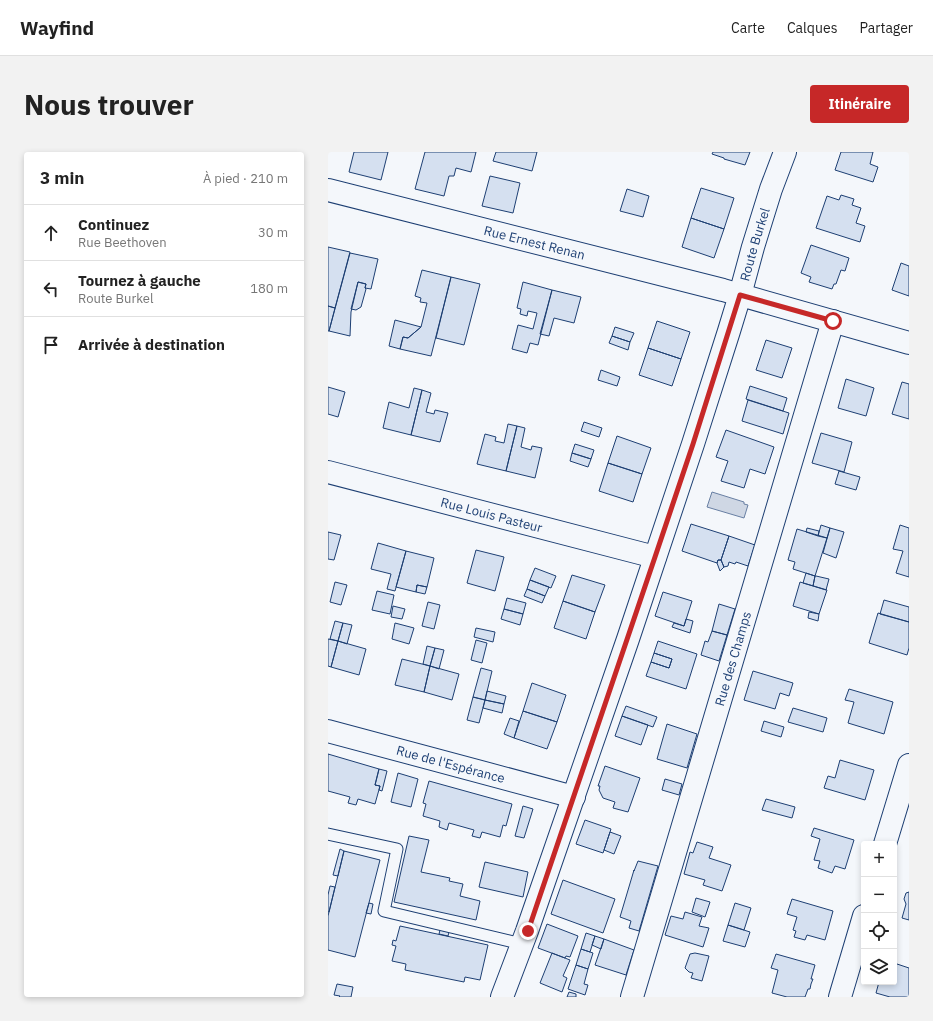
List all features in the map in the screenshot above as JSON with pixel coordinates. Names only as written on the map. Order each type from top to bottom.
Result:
[{"type":"street","name":"Route Burkel","points":[[502,997],[574,797],[655,557],[740,295],[771,189],[785,152]]},
{"type":"street","name":"Rue Ernest Renan","points":[[328,190],[740,295],[909,342]]},
{"type":"street","name":"Rue des Champs","points":[[632,997],[833,321]]},
{"type":"street","name":"Rue Louis Pasteur","points":[[328,472],[655,557]]},
{"type":"street","name":"Rue de l'Espérance","points":[[328,731],[574,797]]},
{"type":"street","points":[[887,841],[909,764]]},
{"type":"street","points":[[840,997],[861,926]]},
{"type":"lane","points":[[328,834],[397,849],[384,911],[522,944]]},
{"type":"shaded area","points":[[712,492],[744,502],[744,504],[748,505],[744,518],[707,507]]},
{"type":"building","points":[[354,152],[388,152],[381,180],[349,172]]},
{"type":"building","points":[[425,152],[476,152],[471,172],[456,168],[454,176],[449,176],[444,196],[415,189]]},
{"type":"building","points":[[496,152],[537,152],[532,171],[493,161]]},
{"type":"building","points":[[713,152],[750,152],[745,165],[724,159],[712,154]]},
{"type":"building","points":[[841,152],[873,152],[870,164],[878,167],[873,182],[835,170]]},
{"type":"building","points":[[490,176],[520,183],[513,213],[482,206]]},
{"type":"building","points":[[701,188],[734,198],[724,229],[691,218]]},
{"type":"building","points":[[627,189],[649,196],[643,217],[620,211]]},
{"type":"building","points":[[841,195],[854,199],[852,205],[861,208],[856,223],[865,226],[860,242],[816,228],[827,196],[839,200]]},
{"type":"building","points":[[691,218],[724,229],[714,258],[682,247]]},
{"type":"building","points":[[811,245],[849,258],[845,271],[841,270],[836,284],[834,284],[832,289],[809,282],[811,277],[801,273]]},
{"type":"building","points":[[328,247],[350,252],[335,308],[328,306]]},
{"type":"building","points":[[350,253],[378,259],[371,289],[365,288],[366,284],[358,282],[351,312],[350,336],[329,331]]},
{"type":"building","points":[[901,263],[909,266],[909,296],[892,290]]},
{"type":"building","points":[[422,270],[451,277],[431,356],[400,349],[403,337],[408,338],[421,327],[427,303],[420,302],[421,298],[415,296]]},
{"type":"building","points":[[451,277],[480,284],[464,345],[436,338]]},
{"type":"building","points":[[358,282],[366,284],[366,289],[361,307],[356,310],[351,309]]},
{"type":"building","points":[[523,282],[552,290],[538,345],[530,343],[527,353],[512,349],[518,325],[533,329],[537,313],[528,311],[527,316],[520,314],[521,309],[517,308]]},
{"type":"building","points":[[552,290],[581,297],[574,323],[554,318],[549,336],[540,334]]},
{"type":"building","points":[[328,306],[335,308],[329,331],[328,331]]},
{"type":"building","points":[[395,320],[421,327],[408,338],[403,337],[400,349],[389,346]]},
{"type":"building","points":[[657,321],[690,332],[681,359],[648,348]]},
{"type":"building","points":[[615,327],[634,333],[630,342],[612,336]]},
{"type":"building","points":[[612,336],[630,342],[628,350],[609,343]]},
{"type":"building","points":[[766,340],[792,348],[782,378],[756,370]]},
{"type":"building","points":[[648,348],[681,359],[672,386],[639,375]]},
{"type":"building","points":[[601,370],[620,377],[617,386],[598,380]]},
{"type":"building","points":[[846,379],[874,388],[866,416],[838,408]]},
{"type":"building","points":[[902,382],[909,384],[909,419],[892,414]]},
{"type":"building","points":[[750,386],[787,398],[783,411],[746,399]]},
{"type":"building","points":[[328,387],[345,392],[338,417],[328,414]]},
{"type":"building","points":[[414,388],[422,390],[411,435],[383,428],[389,402],[409,408]]},
{"type":"building","points":[[422,390],[431,393],[426,412],[434,414],[435,410],[448,413],[440,442],[411,435]]},
{"type":"building","points":[[748,400],[789,413],[783,434],[742,421]]},
{"type":"building","points":[[584,422],[602,428],[599,437],[581,431]]},
{"type":"building","points":[[508,424],[517,426],[506,471],[477,464],[485,434],[496,437],[495,441],[504,443]]},
{"type":"building","points":[[517,426],[525,428],[521,447],[531,450],[532,446],[542,448],[535,478],[506,471]]},
{"type":"building","points":[[726,430],[774,447],[765,474],[750,469],[744,488],[721,481],[728,461],[716,457]]},
{"type":"building","points":[[821,433],[852,442],[844,472],[812,463]]},
{"type":"building","points":[[617,436],[651,448],[642,474],[608,463]]},
{"type":"building","points":[[575,444],[594,450],[591,459],[572,453]]},
{"type":"building","points":[[572,453],[591,459],[588,467],[570,461]]},
{"type":"building","points":[[608,463],[642,474],[633,502],[599,491]]},
{"type":"building","points":[[839,471],[860,477],[856,490],[835,484]]},
{"type":"building","points":[[691,524],[729,536],[721,560],[718,560],[717,563],[682,551]]},
{"type":"building","points":[[821,525],[830,528],[827,538],[818,536]]},
{"type":"building","points":[[900,525],[909,528],[909,577],[896,573],[903,551],[893,549]]},
{"type":"building","points":[[807,528],[819,531],[818,536],[806,532]]},
{"type":"building","points":[[830,528],[844,532],[836,558],[823,553]]},
{"type":"building","points":[[797,529],[827,538],[815,576],[793,569],[795,562],[788,560]]},
{"type":"building","points":[[328,532],[341,535],[334,560],[328,559]]},
{"type":"building","points":[[729,536],[755,545],[748,566],[736,562],[735,564],[729,562],[728,566],[724,567],[721,560]]},
{"type":"building","points":[[378,543],[406,551],[395,591],[387,589],[391,574],[371,569]]},
{"type":"building","points":[[476,550],[504,557],[495,591],[467,583]]},
{"type":"building","points":[[406,551],[434,558],[427,587],[417,585],[416,592],[396,587]]},
{"type":"building","points":[[718,560],[721,560],[724,567],[720,571],[717,563]]},
{"type":"building","points":[[535,568],[556,576],[551,588],[530,580]]},
{"type":"building","points":[[806,573],[815,576],[813,586],[803,583]]},
{"type":"building","points":[[572,575],[605,585],[595,612],[563,601]]},
{"type":"building","points":[[815,576],[829,579],[826,590],[813,586]]},
{"type":"building","points":[[530,580],[549,587],[545,596],[527,589]]},
{"type":"building","points":[[335,582],[347,585],[341,605],[330,602]]},
{"type":"building","points":[[800,582],[827,590],[819,614],[793,606]]},
{"type":"building","points":[[417,585],[427,587],[425,594],[416,592]]},
{"type":"building","points":[[527,589],[545,596],[542,603],[524,596]]},
{"type":"building","points":[[377,591],[394,595],[390,614],[372,610]]},
{"type":"building","points":[[663,592],[692,601],[684,626],[655,616]]},
{"type":"building","points":[[507,598],[526,603],[523,614],[504,609]]},
{"type":"building","points":[[884,600],[909,607],[909,622],[880,614]]},
{"type":"building","points":[[563,601],[595,612],[586,639],[554,628]]},
{"type":"building","points":[[428,602],[440,605],[434,629],[422,626]]},
{"type":"building","points":[[719,604],[735,609],[727,635],[712,631]]},
{"type":"building","points":[[393,606],[405,609],[402,619],[391,617]]},
{"type":"building","points":[[504,609],[523,614],[520,625],[501,619]]},
{"type":"building","points":[[809,612],[819,614],[818,621],[808,618]]},
{"type":"building","points":[[878,613],[909,622],[909,648],[907,655],[869,643]]},
{"type":"building","points":[[686,619],[693,621],[690,633],[672,627],[674,623],[684,626]]},
{"type":"building","points":[[335,621],[343,623],[338,641],[330,639]]},
{"type":"building","points":[[343,623],[352,625],[347,644],[338,641]]},
{"type":"building","points":[[395,623],[414,628],[409,644],[392,639]]},
{"type":"building","points":[[476,628],[495,632],[493,642],[474,637]]},
{"type":"building","points":[[712,631],[727,635],[719,661],[701,655],[705,641],[708,642]]},
{"type":"building","points":[[328,639],[338,641],[331,667],[328,666]]},
{"type":"building","points":[[476,640],[487,643],[482,663],[471,660]]},
{"type":"building","points":[[338,641],[366,649],[359,675],[331,667]]},
{"type":"building","points":[[658,641],[697,654],[686,689],[646,676],[651,662],[669,668],[672,659],[654,653]]},
{"type":"building","points":[[427,646],[435,648],[430,666],[423,664]]},
{"type":"building","points":[[435,648],[444,650],[439,669],[430,666]]},
{"type":"building","points":[[654,653],[672,659],[669,668],[651,662]]},
{"type":"building","points":[[402,659],[430,666],[424,692],[395,685]]},
{"type":"building","points":[[430,666],[459,674],[452,700],[424,692]]},
{"type":"building","points":[[481,668],[492,671],[485,700],[473,697]]},
{"type":"building","points":[[753,671],[793,683],[789,696],[780,693],[775,709],[744,700]]},
{"type":"building","points":[[532,683],[566,695],[557,722],[523,711]]},
{"type":"building","points":[[849,689],[893,702],[884,734],[848,723],[854,702],[845,700]]},
{"type":"building","points":[[487,691],[506,696],[504,704],[485,700]]},
{"type":"building","points":[[473,697],[485,700],[479,723],[467,720]]},
{"type":"building","points":[[485,700],[504,704],[502,713],[483,708]]},
{"type":"building","points":[[626,706],[657,717],[653,727],[622,716]]},
{"type":"building","points":[[793,708],[827,718],[823,732],[788,722]]},
{"type":"building","points":[[523,711],[557,722],[547,749],[514,738]]},
{"type":"building","points":[[622,716],[648,725],[641,745],[615,736]]},
{"type":"building","points":[[510,718],[519,721],[514,738],[504,734]]},
{"type":"building","points":[[764,721],[784,727],[781,737],[761,731]]},
{"type":"building","points":[[667,724],[697,734],[687,768],[657,759]]},
{"type":"building","points":[[328,754],[379,769],[375,785],[380,786],[375,804],[358,799],[356,805],[348,803],[350,797],[328,791]]},
{"type":"building","points":[[840,760],[874,770],[865,800],[824,788],[828,776],[835,778]]},
{"type":"building","points":[[605,766],[640,778],[628,812],[613,808],[615,802],[603,798],[599,790],[600,786],[598,786]]},
{"type":"building","points":[[379,769],[387,771],[382,791],[379,790],[380,786],[375,785]]},
{"type":"building","points":[[398,773],[418,779],[411,807],[391,802]]},
{"type":"building","points":[[665,779],[682,784],[679,795],[662,790]]},
{"type":"building","points":[[429,781],[512,804],[506,826],[503,825],[500,837],[482,832],[480,838],[472,836],[474,830],[449,823],[447,830],[439,827],[440,821],[423,816],[426,804],[423,803]]},
{"type":"building","points":[[766,799],[795,807],[792,818],[762,810]]},
{"type":"building","points":[[523,806],[533,809],[524,838],[515,836]]},
{"type":"building","points":[[585,820],[611,829],[603,853],[576,844]]},
{"type":"building","points":[[814,828],[854,840],[845,869],[835,866],[832,873],[818,868],[820,861],[814,860],[820,839],[811,836]]},
{"type":"building","points":[[610,832],[621,836],[614,854],[604,850]]},
{"type":"building","points":[[409,836],[429,840],[421,872],[450,878],[449,881],[463,884],[460,896],[480,901],[476,920],[394,902]]},
{"type":"building","points":[[697,842],[713,847],[709,858],[731,865],[722,891],[703,885],[705,880],[684,874],[690,852],[693,853]]},
{"type":"building","points":[[340,849],[344,851],[338,876],[333,875]]},
{"type":"building","points":[[344,851],[380,860],[355,957],[328,950],[328,916]]},
{"type":"building","points":[[638,861],[658,866],[639,931],[629,928],[631,921],[620,917]]},
{"type":"building","points":[[485,862],[528,872],[523,897],[479,887]]},
{"type":"building","points":[[563,880],[615,899],[603,933],[551,914]]},
{"type":"building","points":[[330,886],[335,887],[328,912],[328,895]]},
{"type":"building","points":[[909,892],[909,920],[902,918],[906,904],[904,899],[906,893]]},
{"type":"building","points":[[696,898],[710,902],[705,917],[692,912]]},
{"type":"building","points":[[792,899],[833,911],[825,940],[807,935],[805,940],[794,937],[796,931],[793,930],[797,917],[787,914]]},
{"type":"building","points":[[369,903],[373,904],[371,914],[366,913]]},
{"type":"building","points":[[735,903],[751,908],[744,930],[728,925]]},
{"type":"building","points":[[685,912],[702,917],[699,926],[709,928],[703,947],[665,935],[671,916],[683,919]]},
{"type":"building","points":[[547,924],[578,936],[570,957],[566,956],[565,958],[538,948]]},
{"type":"building","points":[[728,925],[750,932],[745,947],[723,941]]},
{"type":"building","points":[[400,926],[488,945],[480,980],[465,977],[464,982],[405,970],[406,964],[392,961],[396,946],[392,945],[393,940],[396,941]]},
{"type":"building","points":[[440,930],[449,932],[448,936],[439,934]]},
{"type":"building","points":[[586,933],[595,936],[590,952],[581,949]]},
{"type":"building","points":[[595,936],[604,939],[601,949],[592,945]]},
{"type":"building","points":[[604,939],[634,950],[626,975],[595,965]]},
{"type":"building","points":[[581,949],[593,953],[588,969],[576,965]]},
{"type":"building","points":[[552,953],[570,960],[563,976],[567,978],[562,992],[540,983]]},
{"type":"building","points":[[695,953],[709,956],[702,981],[691,978],[693,973],[689,972],[685,968],[690,954]]},
{"type":"building","points":[[776,954],[815,965],[810,989],[808,989],[805,997],[787,997],[772,993],[778,970],[771,968]]},
{"type":"building","points":[[897,964],[909,968],[909,997],[890,997],[876,993],[878,985],[897,985]]},
{"type":"building","points":[[576,965],[588,969],[584,984],[588,985],[585,995],[568,989]]},
{"type":"building","points":[[337,984],[353,987],[351,997],[339,997],[340,996],[334,995]]},
{"type":"building","points":[[569,992],[576,994],[576,997],[567,997]]},
{"type":"route","points":[[528,931],[693,444],[740,295],[833,321]]}]
